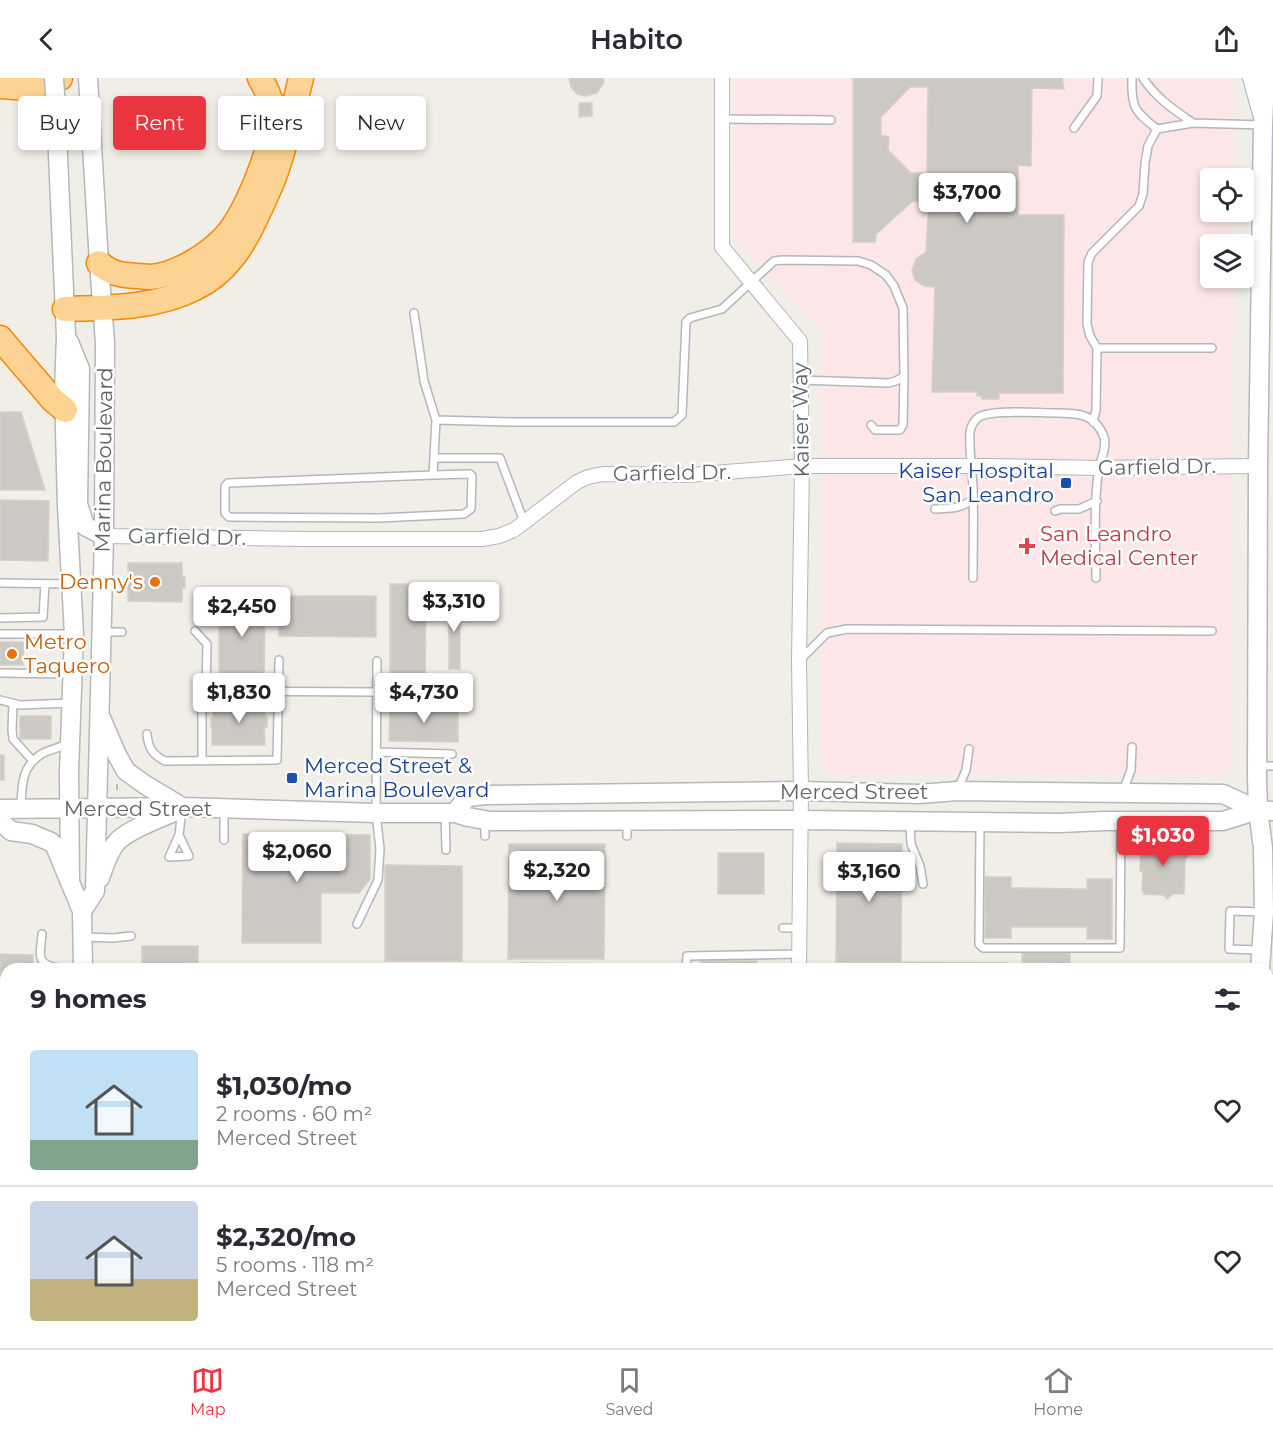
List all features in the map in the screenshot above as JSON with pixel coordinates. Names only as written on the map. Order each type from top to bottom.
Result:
[{"type":"highway","points":[[0,86],[28,88],[60,78]]},
{"type":"highway","points":[[99,263],[108,271],[126,276],[152,277],[179,269],[196,260],[227,235],[243,210],[260,173],[269,138],[273,117],[260,78]]},
{"type":"highway","points":[[65,309],[143,304],[177,296],[196,288],[229,263],[249,233],[271,186],[280,161],[301,78]]},
{"type":"highway","points":[[0,338],[53,400],[65,410]]},
{"type":"street","name":"Marina Boulevard","points":[[54,78],[66,336],[67,506],[74,634],[70,744],[70,882],[82,911],[83,963]]},
{"type":"street","name":"Marina Boulevard","points":[[88,78],[105,343],[104,536],[95,891]]},
{"type":"street","name":"Kaiser Way","points":[[722,78],[722,247],[800,341],[802,466],[799,661],[801,791],[799,963]]},
{"type":"street","points":[[1250,78],[1268,125]]},
{"type":"street","points":[[1261,963],[1264,912],[1265,766],[1258,466],[1268,125],[1265,78]]},
{"type":"street","points":[[1268,125],[1273,91]]},
{"type":"street","points":[[66,336],[80,369],[78,504],[85,526],[104,536]]},
{"type":"street","name":"Garfield Dr.","points":[[104,536],[482,539],[514,530],[577,482],[603,474],[688,475],[802,466],[1099,468],[1258,466]]},
{"type":"street","points":[[98,711],[126,771],[183,807]]},
{"type":"street","name":"Merced Street","points":[[450,813],[467,797],[486,795],[801,791],[919,794],[957,791],[1223,794],[1265,811]]},
{"type":"street","points":[[82,911],[95,891],[109,853],[120,838],[183,807]]},
{"type":"street","name":"Merced Street","points":[[0,809],[183,807],[450,813],[485,828],[627,828],[800,820],[1059,823],[1121,820],[1205,824],[1265,811]]},
{"type":"street","points":[[0,821],[10,831],[32,834],[51,842],[55,846],[70,882]]},
{"type":"lane","points":[[1074,128],[1097,96],[1098,78]]},
{"type":"lane","points":[[1132,78],[1133,106],[1141,117],[1157,129],[1193,123],[1268,125]]},
{"type":"lane","points":[[1143,78],[1164,104],[1193,123]]},
{"type":"lane","points":[[721,119],[831,120]]},
{"type":"lane","points":[[1093,422],[1096,410],[1097,348],[1090,336],[1087,324],[1088,262],[1092,253],[1139,206],[1143,194],[1144,163],[1148,146],[1157,129]]},
{"type":"lane","points":[[436,420],[674,422],[682,415],[686,322],[690,318],[722,309],[774,261],[782,260],[858,261],[879,270],[894,286],[903,308],[903,425],[900,430],[875,430],[871,425]]},
{"type":"lane","points":[[414,313],[424,381],[436,420],[433,475]]},
{"type":"lane","points":[[1097,348],[1212,348]]},
{"type":"lane","points":[[800,380],[888,383],[904,376]]},
{"type":"lane","points":[[973,578],[970,446],[972,425],[975,420],[985,414],[1013,413],[1074,413],[1086,416],[1102,434],[1106,444],[1099,468],[1096,578]]},
{"type":"lane","points":[[434,458],[500,458],[524,522]]},
{"type":"lane","points":[[470,474],[472,476],[471,509],[464,514],[379,518],[229,517],[225,513],[225,486],[228,483],[433,475],[470,474]]},
{"type":"lane","points":[[935,508],[958,508],[973,499]]},
{"type":"lane","points":[[1055,511],[1079,509],[1097,501]]},
{"type":"lane","points":[[0,583],[71,584]]},
{"type":"lane","points":[[0,618],[43,617],[45,584]]},
{"type":"lane","points":[[799,661],[827,633],[847,629],[1212,631]]},
{"type":"lane","points":[[195,631],[207,644],[206,691],[202,701],[202,761]]},
{"type":"lane","points":[[101,632],[122,632]]},
{"type":"lane","points":[[0,634],[74,634]]},
{"type":"lane","points":[[147,735],[148,743],[154,754],[165,761],[277,760],[279,660]]},
{"type":"lane","points":[[357,924],[378,880],[380,849],[376,813],[377,661]]},
{"type":"lane","points":[[0,673],[72,674]]},
{"type":"lane","points":[[206,691],[377,692]]},
{"type":"lane","points":[[0,700],[20,705],[71,704]]},
{"type":"lane","points":[[13,704],[13,739],[33,761]]},
{"type":"lane","points":[[21,809],[24,775],[27,767],[41,754],[70,744]]},
{"type":"lane","points":[[1122,793],[1131,770],[1132,747]]},
{"type":"lane","points":[[957,791],[966,770],[969,749]]},
{"type":"lane","points":[[377,752],[452,754]]},
{"type":"lane","points":[[179,835],[183,807]]},
{"type":"lane","points":[[224,808],[224,840]]},
{"type":"lane","points":[[446,850],[450,813]]},
{"type":"lane","points":[[980,822],[979,944],[983,948],[1120,948],[1121,820]]},
{"type":"lane","points":[[909,821],[911,844],[920,866],[923,884]]},
{"type":"lane","points":[[1262,950],[1229,949],[1230,911],[1264,912]]},
{"type":"lane","points":[[783,928],[799,928]]},
{"type":"lane","points":[[42,934],[41,958],[46,963]]},
{"type":"lane","points":[[82,937],[132,936]]},
{"type":"lane","points":[[686,963],[687,956],[799,954]]},
{"type":"shaded area","name":"San Leandro Medical Center","points":[[734,78],[1233,78],[1233,168],[1200,168],[1200,222],[1233,222],[1233,234],[1200,234],[1200,288],[1233,288],[1232,761],[1230,769],[1225,774],[836,775],[825,770],[821,761],[822,331],[733,238]]},
{"type":"building","points":[[569,78],[603,78],[604,82],[597,93],[586,96],[577,94],[571,87]]},
{"type":"building","points":[[853,78],[1062,78],[1064,89],[1032,88],[1031,166],[1018,165],[1018,215],[1064,215],[1063,393],[999,393],[999,399],[982,399],[982,396],[977,396],[977,392],[932,392],[935,287],[924,286],[915,280],[912,270],[916,259],[926,252],[929,201],[913,201],[876,234],[875,242],[853,242]],"holes":[[[910,87],[928,87],[927,173],[911,173],[888,150],[889,137],[881,135],[881,117]]]},
{"type":"building","points":[[579,103],[592,103],[592,116],[579,117]]},
{"type":"building","points":[[0,412],[21,412],[45,490],[0,490]]},
{"type":"building","points":[[0,500],[49,501],[48,561],[0,560]]},
{"type":"building","name":"Denny's","points":[[128,563],[182,563],[185,588],[182,588],[182,602],[128,601],[125,577],[128,576]]},
{"type":"building","points":[[390,584],[426,584],[425,682],[390,682]]},
{"type":"building","points":[[279,596],[376,596],[376,637],[279,636]]},
{"type":"building","points":[[219,597],[265,597],[264,679],[219,679]]},
{"type":"building","points":[[449,597],[460,597],[460,669],[449,669]]},
{"type":"building","points":[[0,642],[24,642],[23,665],[0,665]]},
{"type":"building","points":[[213,702],[265,703],[267,727],[264,727],[265,745],[212,745]]},
{"type":"building","points":[[390,707],[458,707],[458,742],[389,741]]},
{"type":"building","points":[[20,716],[51,716],[51,739],[20,739]]},
{"type":"building","points":[[0,755],[4,755],[4,780],[0,780]]},
{"type":"building","points":[[243,834],[370,835],[370,879],[359,893],[321,893],[321,943],[242,943]]},
{"type":"building","points":[[1141,839],[1186,841],[1186,846],[1192,853],[1185,859],[1184,894],[1173,894],[1167,899],[1161,893],[1161,895],[1143,894],[1143,871],[1140,871]]},
{"type":"building","points":[[837,843],[902,844],[901,963],[836,962]]},
{"type":"building","points":[[509,844],[605,844],[604,959],[508,959]]},
{"type":"building","points":[[718,853],[764,853],[764,894],[718,894]]},
{"type":"building","points":[[385,865],[462,866],[462,961],[385,961]]},
{"type":"building","points":[[985,877],[1011,877],[1011,888],[1087,889],[1087,879],[1112,879],[1112,939],[1087,939],[1087,927],[1011,927],[1011,938],[985,938]]},
{"type":"building","points":[[142,946],[198,946],[198,963],[142,963]]},
{"type":"building","points":[[1022,951],[1070,951],[1070,963],[1022,963]]},
{"type":"building","points":[[0,954],[33,955],[33,963],[0,963]]},
{"type":"building","points":[[701,961],[757,961],[757,963],[701,963]]},
{"type":"building","points":[[851,962],[1007,963],[851,963]]},
{"type":"place","name":"Kaiser Hospital San Leandro","points":[[1066,483]]},
{"type":"place","name":"San Leandro Medical Center","points":[[1027,546]]},
{"type":"place","name":"Denny's","points":[[155,582]]},
{"type":"place","name":"Metro Taquero","points":[[12,654]]},
{"type":"place","name":"Merced Street & Marina Boulevard","points":[[292,778]]}]
